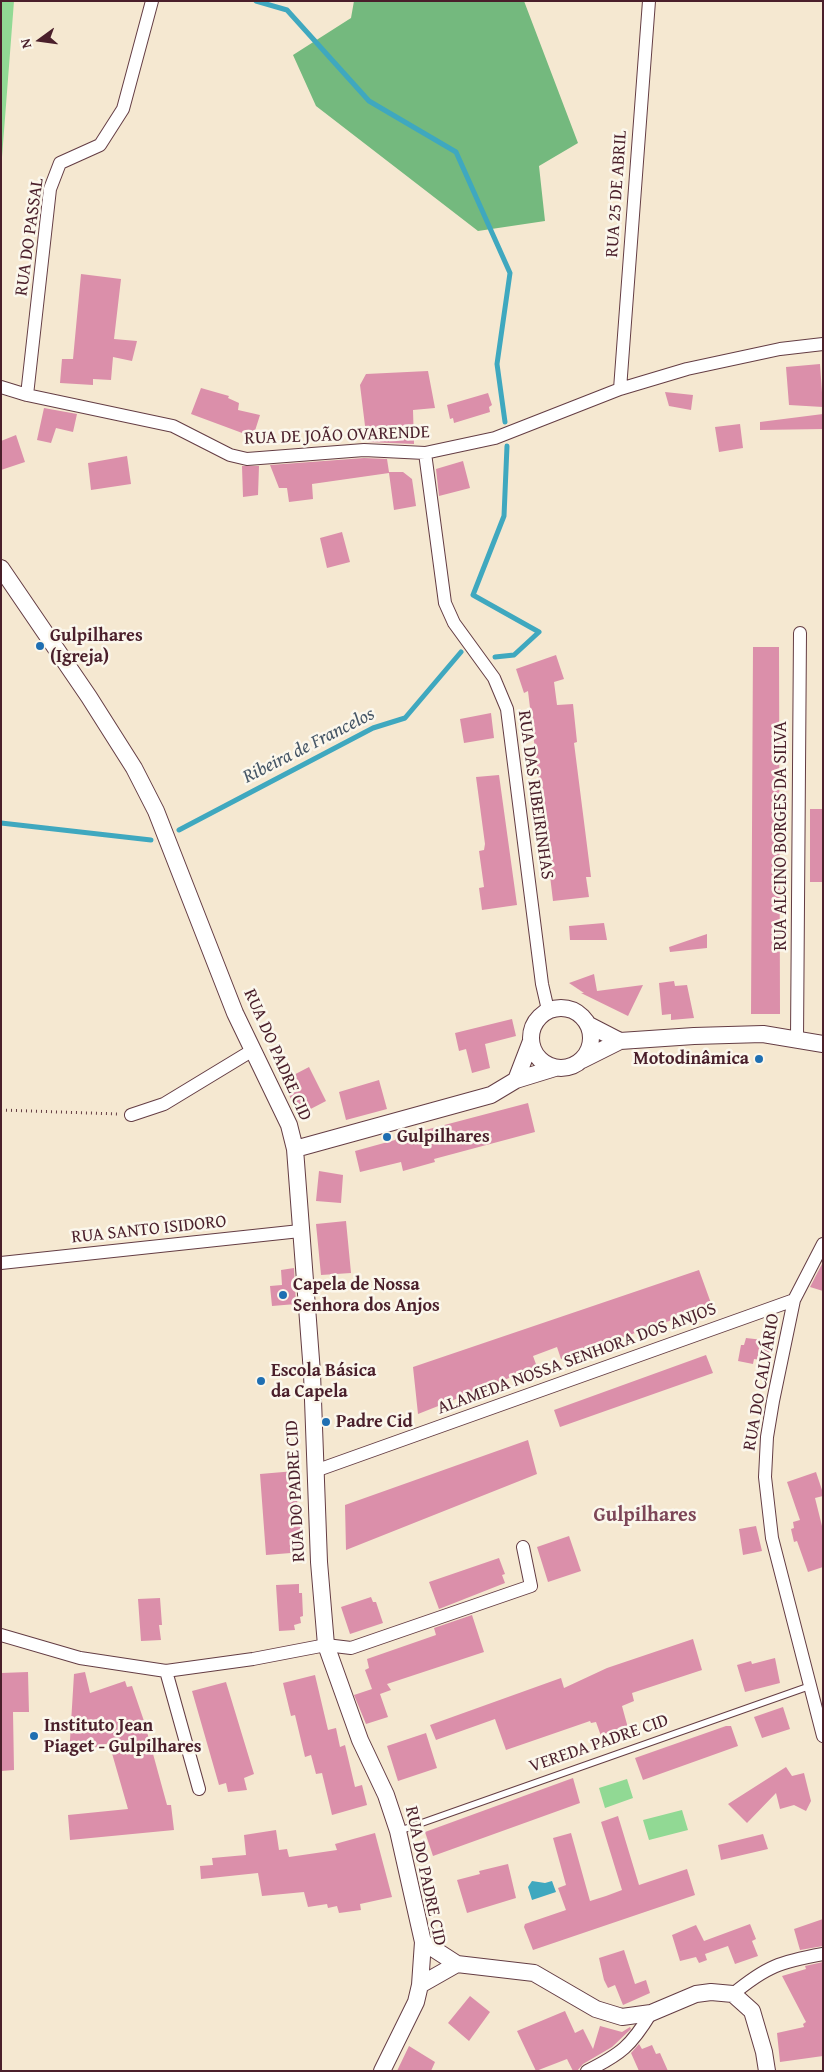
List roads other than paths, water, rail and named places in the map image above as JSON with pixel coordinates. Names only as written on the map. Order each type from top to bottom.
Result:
[{"type":"street","name":"RUA DO PASSAL","points":[[27,395],[50,189],[60,163],[100,145],[123,109],[152,1]]},
{"type":"street","name":"RUA 25 DE ABRIL","points":[[620,388],[649,1]]},
{"type":"street","name":"RUA DE JOÃO OVARENDE","points":[[1,387],[27,395],[173,426],[230,455],[247,459],[364,450],[425,453],[495,438],[620,388],[687,369],[780,349],[823,344]]},
{"type":"street","name":"RUA DAS RIBEIRINHAS","points":[[425,453],[445,602],[454,623],[494,678],[508,709],[542,984],[548,1010]]},
{"type":"street","name":"RUA DO PADRE CID","points":[[1,568],[90,697],[134,768],[156,811],[235,1013],[289,1125],[295,1149],[312,1373],[315,1471],[326,1645],[360,1740],[386,1795],[398,1831],[423,1942],[420,1985],[416,2002],[382,2071]]},
{"type":"street","name":"RUA ALCINO BORGES DA SILVA","points":[[797,1038],[800,633]]},
{"type":"street","points":[[516,1080],[531,1041],[534,1023],[548,1010],[557,1007],[576,1011],[589,1025],[620,1041]]},
{"type":"street","points":[[582,1060],[591,1044],[589,1025]]},
{"type":"street","points":[[295,1149],[491,1095],[516,1080],[555,1068],[565,1068],[620,1041],[763,1034],[797,1038],[823,1044]]},
{"type":"street","points":[[531,1041],[539,1059],[555,1068]]},
{"type":"street","points":[[131,1115],[164,1104],[253,1050]]},
{"type":"street","name":"RUA SANTO ISIDORO","points":[[1,1264],[300,1231]]},
{"type":"street","name":"RUA DO CALVÁRIO","points":[[823,1244],[794,1300],[767,1437],[766,1477],[772,1538],[823,1736]]},
{"type":"street","name":"ALAMEDA NOSSA SENHORA DOS ANJOS","points":[[315,1471],[794,1300]]},
{"type":"street","points":[[1,1635],[80,1658],[166,1671],[253,1659],[326,1645],[350,1648],[531,1586],[523,1547]]},
{"type":"street","points":[[166,1671],[198,1789]]},
{"type":"street","points":[[423,1942],[457,1964],[534,1973],[596,2009],[622,2017],[651,2013],[696,1994],[711,1992],[733,1994],[752,2011],[764,2052],[767,2071]]},
{"type":"street","points":[[733,1994],[759,1973],[787,1961],[823,1954]]},
{"type":"street","points":[[420,1985],[457,1964]]},
{"type":"street","points":[[587,2071],[616,2056],[638,2035],[651,2013]]},
{"type":"lane","name":"VEREDA PADRE CID","points":[[398,1831],[810,1686]]},
{"type":"water","points":[[532,1881],[545,1883],[552,1881],[556,1892],[532,1900],[528,1887]]},
{"type":"waterway","name":"Ribeira de Francelos","points":[[256,1],[287,10],[369,101],[456,152],[510,273],[497,364],[505,422]]},
{"type":"waterway","name":"Ribeira de Francelos","points":[[495,657],[514,655],[539,632],[473,595],[504,516],[507,446]]},
{"type":"waterway","name":"Ribeira de Francelos","points":[[179,830],[373,728],[405,718],[461,652]]},
{"type":"waterway","name":"Ribeira de Francelos","points":[[1,823],[151,840]]},
{"type":"place","name":"Gulpilhares (Igreja)","points":[[40,646]]},
{"type":"place","name":"Motodinâmica","points":[[759,1059]]},
{"type":"place","name":"Gulpilhares","points":[[387,1137]]},
{"type":"place","name":"Capela de Nossa Senhora dos Anjos","points":[[283,1295]]},
{"type":"place","name":"Escola Básica da Capela","points":[[261,1381]]},
{"type":"place","name":"Padre Cid","points":[[326,1422]]},
{"type":"place","name":"Instituto Jean Piaget - Gulpilhares","points":[[34,1736]]},
{"type":"district","name":"Gulpilhares","points":[[645,1516]]}]
